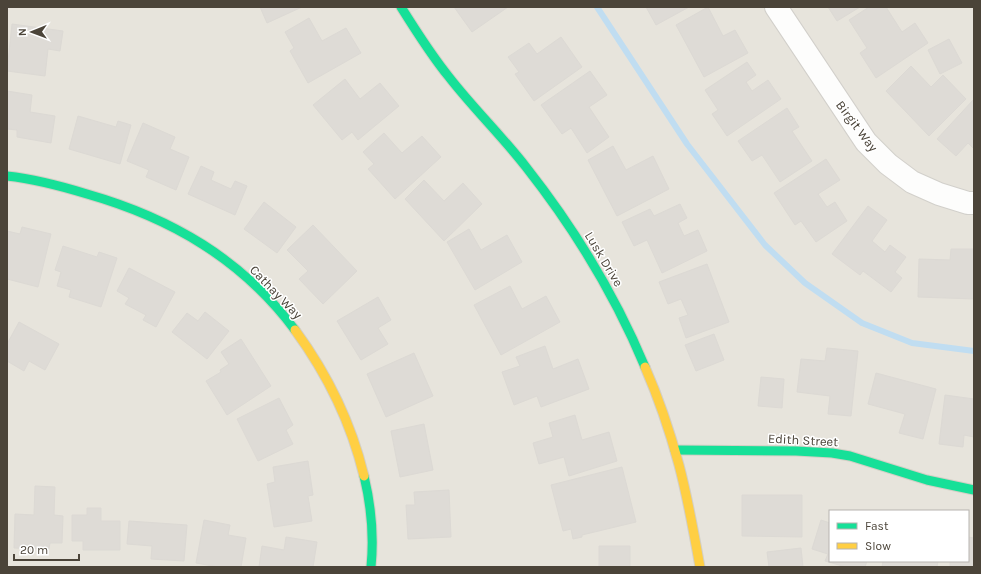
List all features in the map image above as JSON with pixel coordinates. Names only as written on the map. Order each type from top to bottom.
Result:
[{"type":"street","name":"Lusk Drive","points":[[401,7],[426,46],[456,86],[513,152],[549,197],[581,244],[610,293],[635,345],[657,398],[675,450],[692,522],[700,567]]},
{"type":"street","name":"Birgit Way","points":[[776,7],[866,142],[888,164],[912,182],[939,194],[974,203]]},
{"type":"street","name":"Cathay Way","points":[[7,176],[28,178],[91,194],[132,208],[164,222],[198,241],[230,264],[260,291],[287,320],[311,351],[331,385],[348,421],[361,459],[368,492],[372,541],[372,567]]},
{"type":"street","name":"Edith Street","points":[[675,450],[796,451],[832,453],[850,456],[927,480],[974,490]]},
{"type":"shaded area","points":[[7,7],[974,7],[974,567],[7,567]]},
{"type":"building","points":[[260,7],[302,7],[267,23]]},
{"type":"building","points":[[454,7],[508,7],[472,32]]},
{"type":"building","points":[[646,7],[689,7],[656,25]]},
{"type":"building","points":[[708,7],[723,36],[735,30],[748,53],[704,77],[676,25]]},
{"type":"building","points":[[828,7],[860,7],[837,21]]},
{"type":"building","points":[[869,7],[886,7],[902,32],[915,23],[928,43],[876,78],[860,53],[867,48],[849,20]]},
{"type":"building","points":[[309,18],[322,41],[346,28],[361,53],[308,83],[290,51],[294,48],[285,32]]},
{"type":"building","points":[[12,24],[63,31],[60,51],[48,49],[45,76],[7,71]]},
{"type":"building","points":[[561,37],[582,67],[534,101],[515,74],[519,72],[508,57],[529,43],[537,54]]},
{"type":"building","points":[[949,39],[962,63],[940,74],[928,50]]},
{"type":"building","points":[[747,62],[756,75],[746,82],[752,91],[768,80],[781,99],[727,136],[712,114],[718,110],[705,90]]},
{"type":"building","points":[[911,66],[931,87],[943,75],[966,99],[929,136],[886,91]]},
{"type":"building","points":[[590,71],[607,95],[589,107],[609,137],[587,153],[571,128],[562,134],[541,105]]},
{"type":"building","points":[[345,79],[360,99],[380,83],[399,106],[358,140],[352,132],[342,140],[313,105]]},
{"type":"building","points":[[7,91],[32,95],[30,112],[55,116],[51,143],[17,137],[17,130],[7,129]]},
{"type":"building","points":[[974,99],[974,149],[968,143],[956,156],[937,139]]},
{"type":"building","points":[[787,108],[799,127],[792,131],[812,161],[780,182],[762,155],[752,161],[738,141]]},
{"type":"building","points":[[78,116],[116,127],[118,121],[131,125],[120,164],[69,149]]},
{"type":"building","points":[[143,123],[175,137],[170,149],[189,157],[176,190],[146,177],[149,170],[127,161]]},
{"type":"building","points":[[384,133],[402,153],[422,136],[441,157],[395,199],[368,169],[374,164],[363,152]]},
{"type":"building","points":[[613,146],[626,170],[653,156],[669,189],[617,216],[588,160]]},
{"type":"building","points":[[826,159],[840,180],[818,194],[827,207],[835,202],[847,221],[816,242],[801,221],[795,225],[774,193]]},
{"type":"building","points":[[201,166],[214,172],[211,180],[231,189],[235,181],[247,186],[235,215],[188,194]]},
{"type":"building","points":[[424,180],[444,201],[463,183],[482,204],[444,241],[405,199]]},
{"type":"building","points":[[264,202],[296,227],[277,253],[244,229]]},
{"type":"building","points":[[680,204],[687,218],[678,223],[684,236],[698,230],[707,251],[662,273],[647,240],[634,246],[622,222],[650,209],[654,216]]},
{"type":"building","points":[[868,206],[887,220],[872,241],[885,252],[890,245],[906,257],[895,272],[902,278],[891,292],[863,271],[860,275],[832,254]]},
{"type":"building","points":[[313,225],[357,271],[323,304],[299,279],[308,271],[287,250]]},
{"type":"building","points":[[22,227],[51,234],[38,287],[7,279],[7,231],[20,234]]},
{"type":"building","points":[[469,229],[481,250],[507,235],[522,262],[475,290],[447,242]]},
{"type":"building","points":[[63,246],[97,257],[99,252],[117,258],[101,307],[69,297],[71,290],[57,286],[61,272],[55,270]]},
{"type":"building","points":[[951,249],[974,249],[974,299],[918,297],[919,259],[950,260]]},
{"type":"building","points":[[707,264],[729,322],[686,338],[679,318],[688,315],[681,299],[668,304],[659,282]]},
{"type":"building","points":[[129,268],[175,292],[156,327],[143,320],[146,315],[125,304],[129,298],[117,291]]},
{"type":"building","points":[[510,286],[522,309],[546,296],[560,322],[501,355],[474,305]]},
{"type":"building","points":[[378,297],[391,320],[378,328],[388,344],[361,360],[337,321]]},
{"type":"building","points":[[205,312],[229,331],[207,359],[172,332],[187,313],[198,321]]},
{"type":"building","points":[[19,322],[59,344],[45,370],[29,361],[24,371],[7,361],[7,344]]},
{"type":"building","points":[[714,334],[724,360],[696,371],[685,345]]},
{"type":"building","points":[[241,339],[271,386],[227,415],[206,381],[221,372],[220,370],[229,364],[221,352]]},
{"type":"building","points":[[545,346],[553,369],[578,359],[589,389],[541,407],[537,396],[514,405],[502,372],[520,366],[516,357]]},
{"type":"building","points":[[827,348],[858,351],[851,416],[828,414],[830,396],[797,392],[801,359],[825,361]]},
{"type":"building","points":[[414,353],[433,396],[386,417],[367,374]]},
{"type":"building","points":[[876,373],[936,389],[923,439],[899,433],[905,414],[868,404]]},
{"type":"building","points":[[761,377],[784,379],[782,408],[758,406]]},
{"type":"building","points":[[945,395],[974,399],[974,437],[964,435],[963,447],[939,444]]},
{"type":"building","points":[[279,398],[293,425],[286,430],[293,444],[258,461],[237,419]]},
{"type":"building","points":[[575,415],[582,440],[609,432],[617,461],[569,476],[564,457],[539,464],[533,443],[553,437],[549,423]]},
{"type":"building","points":[[424,424],[433,470],[400,477],[391,431]]},
{"type":"building","points":[[308,461],[313,495],[308,496],[312,521],[274,527],[267,484],[275,482],[273,467]]},
{"type":"building","points":[[622,467],[636,522],[582,535],[582,537],[573,539],[571,529],[563,531],[551,485]]},
{"type":"building","points":[[35,486],[55,487],[54,515],[63,516],[62,543],[50,543],[49,549],[14,548],[15,514],[34,515]]},
{"type":"building","points":[[449,490],[451,537],[408,539],[406,505],[415,505],[414,492]]},
{"type":"building","points":[[742,495],[802,495],[802,537],[742,536]]},
{"type":"building","points":[[87,508],[101,508],[101,521],[120,521],[120,550],[83,550],[83,541],[72,541],[72,515],[87,515]]},
{"type":"building","points":[[204,520],[230,525],[228,535],[246,538],[241,567],[218,567],[196,563]]},
{"type":"building","points":[[821,520],[829,523],[829,562],[867,562],[865,567],[846,567],[825,561],[828,554],[812,549]]},
{"type":"building","points":[[129,521],[187,525],[184,561],[151,559],[152,546],[127,544]]},
{"type":"building","points":[[286,537],[317,542],[313,567],[259,567],[262,546],[284,550]]},
{"type":"building","points":[[969,537],[974,538],[974,567],[950,567],[950,562],[969,562]]},
{"type":"building","points":[[599,546],[630,546],[630,567],[599,567]]},
{"type":"building","points":[[801,548],[803,567],[769,567],[767,552]]},
{"type":"building","points":[[883,562],[938,562],[937,567],[882,567]]},
{"type":"waterway","points":[[597,7],[687,144],[765,245],[805,283],[862,323],[912,343],[974,351]]},
{"type":"traffic: fast","points":[[401,7],[442,69],[517,156],[561,214],[607,288],[645,367]]},
{"type":"traffic: fast","points":[[7,176],[47,183],[87,194],[147,215],[176,229],[203,244],[252,282],[295,330]]},
{"type":"traffic: fast","points":[[675,450],[796,451],[832,453],[850,456],[927,480],[974,490]]},
{"type":"traffic: fast","points":[[364,476],[371,521],[371,567]]},
{"type":"traffic: slow","points":[[295,330],[318,364],[337,400],[359,456],[364,476]]},
{"type":"traffic: slow","points":[[645,367],[664,416],[679,465],[700,567]]}]
